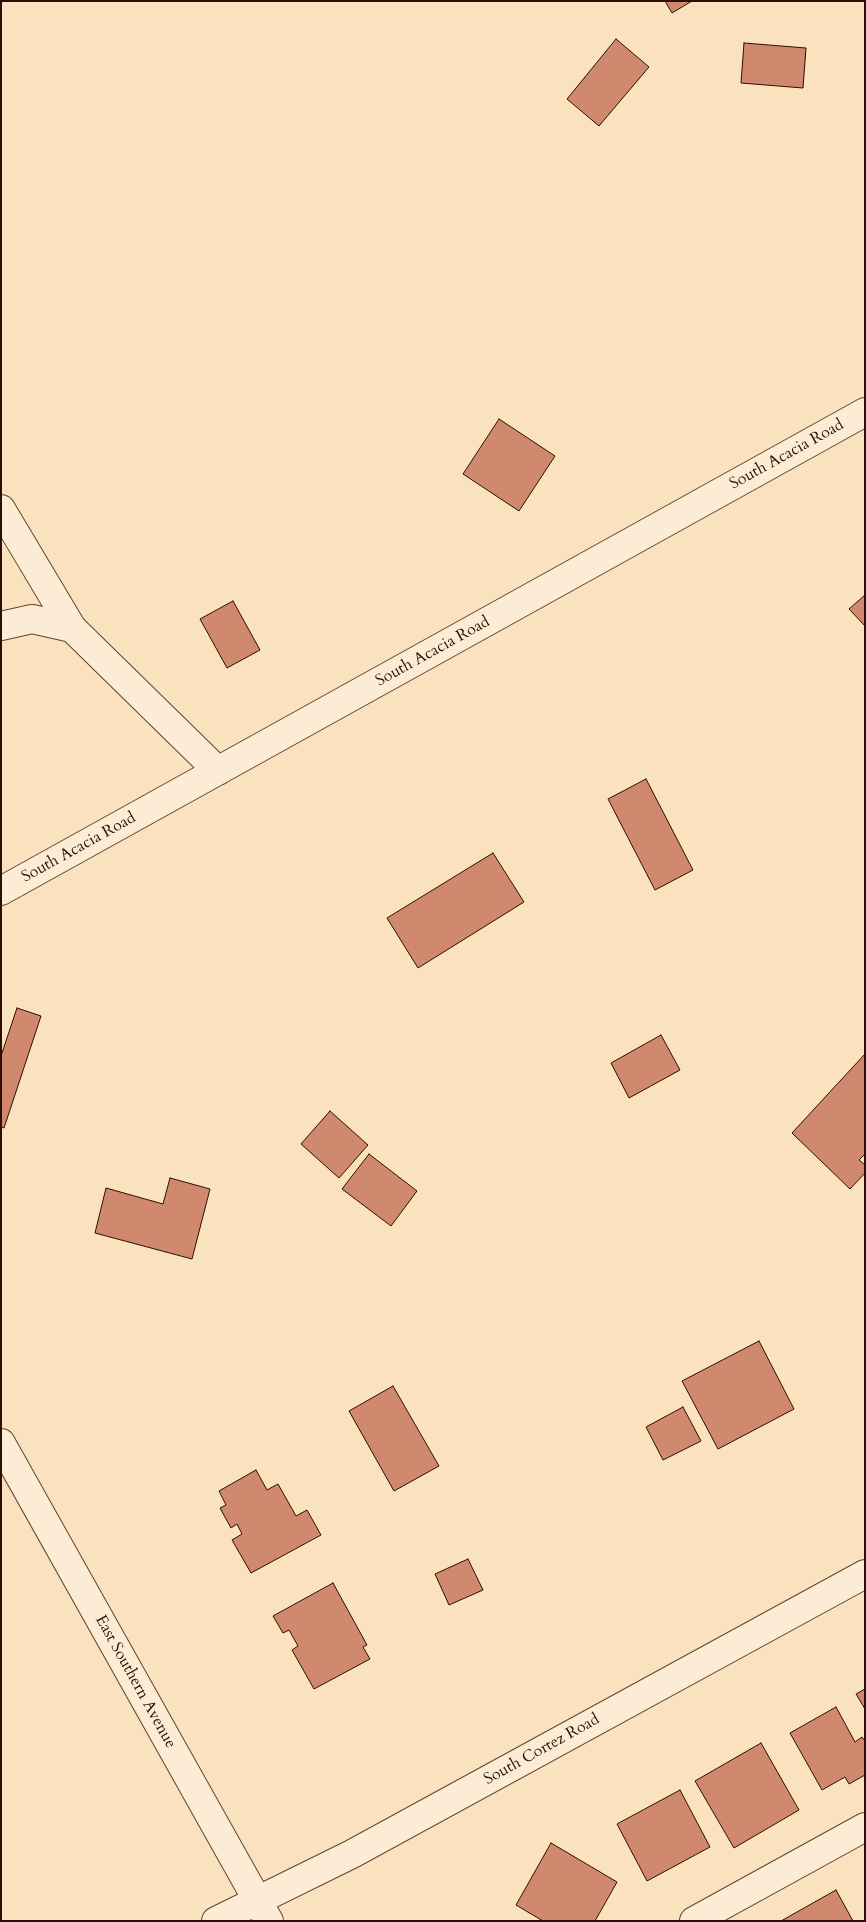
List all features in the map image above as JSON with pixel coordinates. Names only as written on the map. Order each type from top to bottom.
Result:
[{"type":"street","name":"South Acacia Road","points":[[1,891],[865,412]]},
{"type":"street","points":[[1,509],[72,628],[218,771]]},
{"type":"street","points":[[1,626],[32,619],[72,628]]},
{"type":"street","name":"East Southern Avenue","points":[[1,1443],[264,1911]]},
{"type":"street","name":"South Cortez Road","points":[[216,1921],[264,1911],[352,1854],[865,1574]]},
{"type":"street","points":[[694,1921],[864,1830]]},
{"type":"building","points":[[665,1],[692,1],[672,13]]},
{"type":"building","points":[[616,39],[649,67],[599,126],[567,99]]},
{"type":"building","points":[[744,43],[806,48],[803,88],[741,83]]},
{"type":"building","points":[[499,419],[555,456],[519,511],[463,474]]},
{"type":"building","points":[[865,595],[865,626],[849,609]]},
{"type":"building","points":[[233,601],[260,650],[227,668],[200,619]]},
{"type":"building","points":[[646,779],[693,870],[655,890],[608,799]]},
{"type":"building","points":[[493,853],[524,902],[418,968],[387,918]]},
{"type":"building","points":[[17,1008],[41,1016],[4,1128],[1,1127],[1,1056]]},
{"type":"building","points":[[661,1035],[680,1070],[629,1098],[611,1063]]},
{"type":"building","points":[[865,1054],[865,1154],[859,1160],[865,1165],[865,1173],[850,1189],[792,1133]]},
{"type":"building","points":[[330,1111],[368,1145],[339,1178],[301,1144]]},
{"type":"building","points":[[369,1154],[417,1191],[391,1226],[342,1189]]},
{"type":"building","points":[[170,1178],[210,1189],[192,1259],[95,1233],[106,1188],[163,1204]]},
{"type":"building","points":[[759,1341],[794,1409],[718,1449],[682,1381]]},
{"type":"building","points":[[393,1386],[439,1466],[394,1491],[349,1411]]},
{"type":"building","points":[[683,1407],[701,1441],[663,1460],[646,1427]]},
{"type":"building","points":[[256,1470],[267,1490],[278,1484],[296,1516],[307,1510],[321,1535],[251,1573],[232,1540],[242,1534],[237,1524],[231,1528],[220,1508],[226,1505],[219,1491]]},
{"type":"building","points":[[468,1559],[483,1590],[449,1605],[435,1574]]},
{"type":"building","points":[[333,1583],[367,1645],[363,1647],[370,1659],[314,1689],[292,1650],[298,1646],[289,1630],[283,1633],[273,1616]]},
{"type":"building","points":[[865,1689],[865,1709],[856,1694]]},
{"type":"building","points":[[836,1707],[855,1742],[862,1737],[865,1741],[865,1775],[849,1784],[845,1777],[822,1790],[790,1733]]},
{"type":"building","points":[[761,1743],[799,1810],[734,1848],[695,1781]]},
{"type":"building","points":[[680,1790],[710,1847],[647,1881],[617,1824]]},
{"type":"building","points":[[551,1843],[617,1882],[595,1921],[543,1921],[516,1905]]},
{"type":"building","points":[[836,1890],[853,1921],[781,1921]]}]
